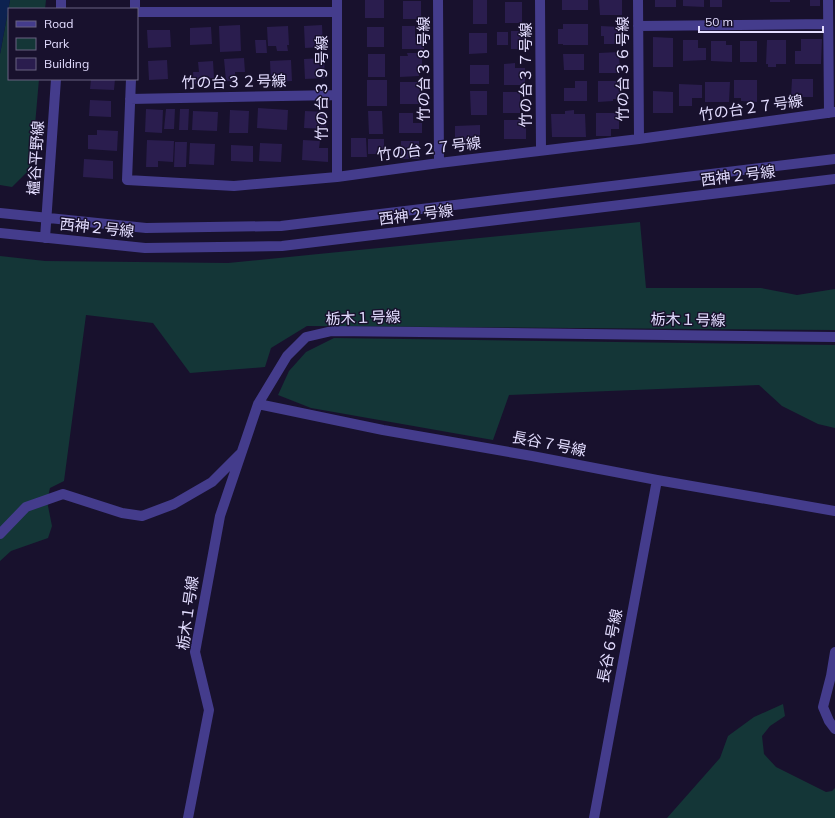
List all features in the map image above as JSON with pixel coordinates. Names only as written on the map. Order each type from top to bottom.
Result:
[{"type":"street","name":"竹の台３９号線","points":[[337,0],[338,177]]},
{"type":"street","name":"竹の台３８号線","points":[[438,0],[439,163]]},
{"type":"street","name":"竹の台３７号線","points":[[540,0],[541,150]]},
{"type":"street","name":"竹の台３６号線","points":[[638,0],[639,139]]},
{"type":"street","points":[[828,0],[832,112]]},
{"type":"street","points":[[138,12],[337,12]]},
{"type":"street","points":[[638,26],[828,24]]},
{"type":"street","name":"櫨谷平野線","points":[[45,238],[56,80]]},
{"type":"street","name":"竹の台２７号線","points":[[131,80],[127,180],[234,186],[338,177],[541,150],[639,139],[832,112]]},
{"type":"street","name":"竹の台３２号線","points":[[130,99],[337,95]]},
{"type":"street","name":"西神２号線","points":[[0,213],[146,228],[281,226],[835,159]]},
{"type":"street","name":"西神２号線","points":[[0,233],[145,248],[282,246],[835,179]]},
{"type":"street","name":"栃木１号線","points":[[188,818],[209,710],[195,652],[220,516],[258,404],[287,356],[306,337],[332,331],[835,337]]},
{"type":"street","name":"長谷７号線","points":[[258,404],[383,430],[835,511]]},
{"type":"street","points":[[0,534],[26,508],[63,494],[122,513],[142,516],[174,504],[212,482],[242,452]]},
{"type":"street","name":"長谷６号線","points":[[594,818],[656,480]]},
{"type":"street","points":[[835,652],[831,676],[823,706],[835,729]]},
{"type":"green space","points":[[10,0],[46,0],[45,8],[9,8]]},
{"type":"green space","points":[[8,11],[8,80],[39,80],[32,160],[27,172],[12,187],[0,185],[0,54]]},
{"type":"green space","points":[[640,222],[646,288],[761,288],[797,295],[835,289],[835,330],[307,326],[271,348],[265,367],[190,373],[153,323],[86,315],[64,481],[50,488],[47,501],[52,526],[48,538],[11,551],[0,561],[0,256],[45,261],[228,263]]},
{"type":"green space","points":[[334,338],[835,345],[835,428],[818,424],[782,406],[759,385],[509,395],[493,440],[311,408],[278,395],[289,371],[306,352]]},
{"type":"green space","points":[[783,704],[785,716],[770,726],[762,736],[764,754],[776,767],[826,792],[832,791],[835,788],[835,818],[667,818],[720,758],[728,736],[754,717]]},
{"type":"water","points":[[0,0],[10,0],[8,8],[0,54]]},
{"type":"building","points":[[365,0],[384,0],[384,18],[365,18]]},
{"type":"building","points":[[473,0],[487,0],[487,24],[473,24]]},
{"type":"building","points":[[562,0],[588,0],[588,10],[562,10]]},
{"type":"building","points":[[599,0],[622,0],[622,15],[600,15]]},
{"type":"building","points":[[655,0],[676,0],[676,7],[655,7]]},
{"type":"building","points":[[683,0],[704,0],[704,7],[683,6]]},
{"type":"building","points":[[710,0],[722,0],[722,7],[710,7]]},
{"type":"building","points":[[770,0],[790,0],[790,2],[770,2]]},
{"type":"building","points":[[810,0],[820,0],[820,6],[810,6]]},
{"type":"building","points":[[403,1],[421,1],[421,19],[403,19]]},
{"type":"building","points":[[505,2],[522,2],[522,23],[505,23]]},
{"type":"building","points":[[563,24],[588,24],[588,45],[558,44],[558,29],[563,29]]},
{"type":"building","points":[[240,25],[241,51],[220,52],[219,26]]},
{"type":"building","points":[[322,25],[323,47],[305,48],[304,26]]},
{"type":"building","points":[[288,26],[288,51],[277,51],[276,46],[268,46],[267,27]]},
{"type":"building","points":[[402,26],[415,26],[415,37],[424,37],[424,49],[402,49]]},
{"type":"building","points":[[601,26],[620,27],[621,44],[604,44],[604,36],[601,36]]},
{"type":"building","points":[[211,27],[212,44],[190,45],[190,28]]},
{"type":"building","points":[[367,27],[384,27],[384,47],[367,47]]},
{"type":"building","points":[[147,30],[170,30],[171,47],[148,48]]},
{"type":"building","points":[[511,31],[526,31],[526,49],[511,49]]},
{"type":"building","points":[[497,32],[508,32],[508,45],[497,45]]},
{"type":"building","points":[[469,33],[487,33],[487,53],[469,54]]},
{"type":"building","points":[[653,37],[673,38],[673,67],[653,67]]},
{"type":"building","points":[[801,39],[822,39],[821,64],[795,64],[795,51],[801,51]]},
{"type":"building","points":[[255,40],[266,40],[267,53],[256,53]]},
{"type":"building","points":[[683,40],[698,40],[698,48],[706,48],[706,60],[683,61]]},
{"type":"building","points":[[767,40],[786,40],[786,64],[776,64],[776,67],[768,67],[768,64],[766,64]]},
{"type":"building","points":[[711,41],[726,41],[726,45],[732,45],[732,62],[711,61]]},
{"type":"building","points":[[740,41],[757,41],[757,62],[740,62]]},
{"type":"building","points":[[619,52],[620,73],[599,73],[599,53]]},
{"type":"building","points":[[407,53],[422,53],[422,70],[419,70],[419,76],[400,77],[400,56],[408,56]]},
{"type":"building","points":[[368,54],[385,54],[385,77],[368,77]]},
{"type":"building","points":[[563,54],[584,54],[584,70],[564,70]]},
{"type":"building","points":[[244,58],[245,72],[235,72],[235,81],[226,81],[224,59]]},
{"type":"building","points":[[324,58],[325,78],[305,79],[304,59]]},
{"type":"building","points":[[167,60],[168,79],[149,80],[148,61]]},
{"type":"building","points":[[291,60],[292,81],[271,82],[270,61]]},
{"type":"building","points":[[213,61],[214,78],[208,78],[208,83],[194,84],[193,72],[199,72],[198,62]]},
{"type":"building","points":[[515,63],[515,68],[525,68],[525,85],[504,85],[504,64]]},
{"type":"building","points":[[470,65],[489,65],[489,84],[470,84]]},
{"type":"building","points":[[792,79],[813,79],[813,97],[791,97]]},
{"type":"building","points":[[91,80],[115,80],[114,90],[90,89]]},
{"type":"building","points":[[367,80],[387,80],[387,106],[367,106]]},
{"type":"building","points":[[734,80],[757,80],[757,102],[741,101],[741,98],[734,98]]},
{"type":"building","points":[[575,81],[587,81],[587,101],[564,101],[564,88],[575,88]]},
{"type":"building","points":[[598,81],[621,81],[621,99],[598,102]]},
{"type":"building","points":[[400,82],[422,82],[423,104],[400,104]]},
{"type":"building","points":[[705,82],[730,82],[729,102],[705,102]]},
{"type":"building","points":[[679,84],[702,85],[702,98],[692,98],[692,106],[679,106]]},
{"type":"building","points":[[470,91],[487,91],[487,115],[471,115]]},
{"type":"building","points":[[653,91],[673,92],[673,113],[653,113]]},
{"type":"building","points":[[503,92],[520,92],[520,113],[503,113]]},
{"type":"building","points":[[90,100],[111,101],[111,117],[89,116]]},
{"type":"building","points":[[258,108],[288,110],[287,130],[257,128]]},
{"type":"building","points":[[146,109],[163,110],[162,133],[145,132]]},
{"type":"building","points":[[166,109],[175,109],[174,129],[164,129]]},
{"type":"building","points":[[180,109],[189,109],[188,130],[179,130]]},
{"type":"building","points":[[230,110],[249,111],[248,133],[229,133]]},
{"type":"building","points":[[574,110],[574,114],[585,114],[586,137],[552,137],[551,114],[565,114],[565,111]]},
{"type":"building","points":[[193,111],[218,112],[217,131],[192,130]]},
{"type":"building","points":[[305,111],[327,112],[326,129],[304,128]]},
{"type":"building","points":[[368,111],[382,111],[383,134],[369,134]]},
{"type":"building","points":[[399,113],[413,113],[413,123],[422,123],[422,133],[399,133]]},
{"type":"building","points":[[596,113],[619,113],[619,129],[611,129],[611,136],[596,136]]},
{"type":"building","points":[[504,120],[526,120],[526,139],[504,139]]},
{"type":"building","points":[[480,125],[480,147],[455,147],[455,126]]},
{"type":"building","points":[[97,130],[118,131],[117,151],[88,149],[88,135],[97,135]]},
{"type":"building","points":[[351,138],[366,138],[367,157],[351,157]]},
{"type":"building","points":[[368,139],[384,139],[384,154],[368,154]]},
{"type":"building","points":[[147,140],[174,141],[173,162],[158,161],[158,167],[146,167]]},
{"type":"building","points":[[303,140],[320,141],[319,148],[328,148],[328,162],[302,160]]},
{"type":"building","points":[[401,141],[419,141],[419,159],[401,159]]},
{"type":"building","points":[[175,142],[187,142],[186,167],[174,167]]},
{"type":"building","points":[[190,143],[215,144],[214,165],[189,164]]},
{"type":"building","points":[[260,143],[282,144],[281,162],[259,161]]},
{"type":"building","points":[[231,145],[253,146],[253,162],[231,161]]},
{"type":"building","points":[[84,159],[113,161],[113,179],[83,177]]}]
